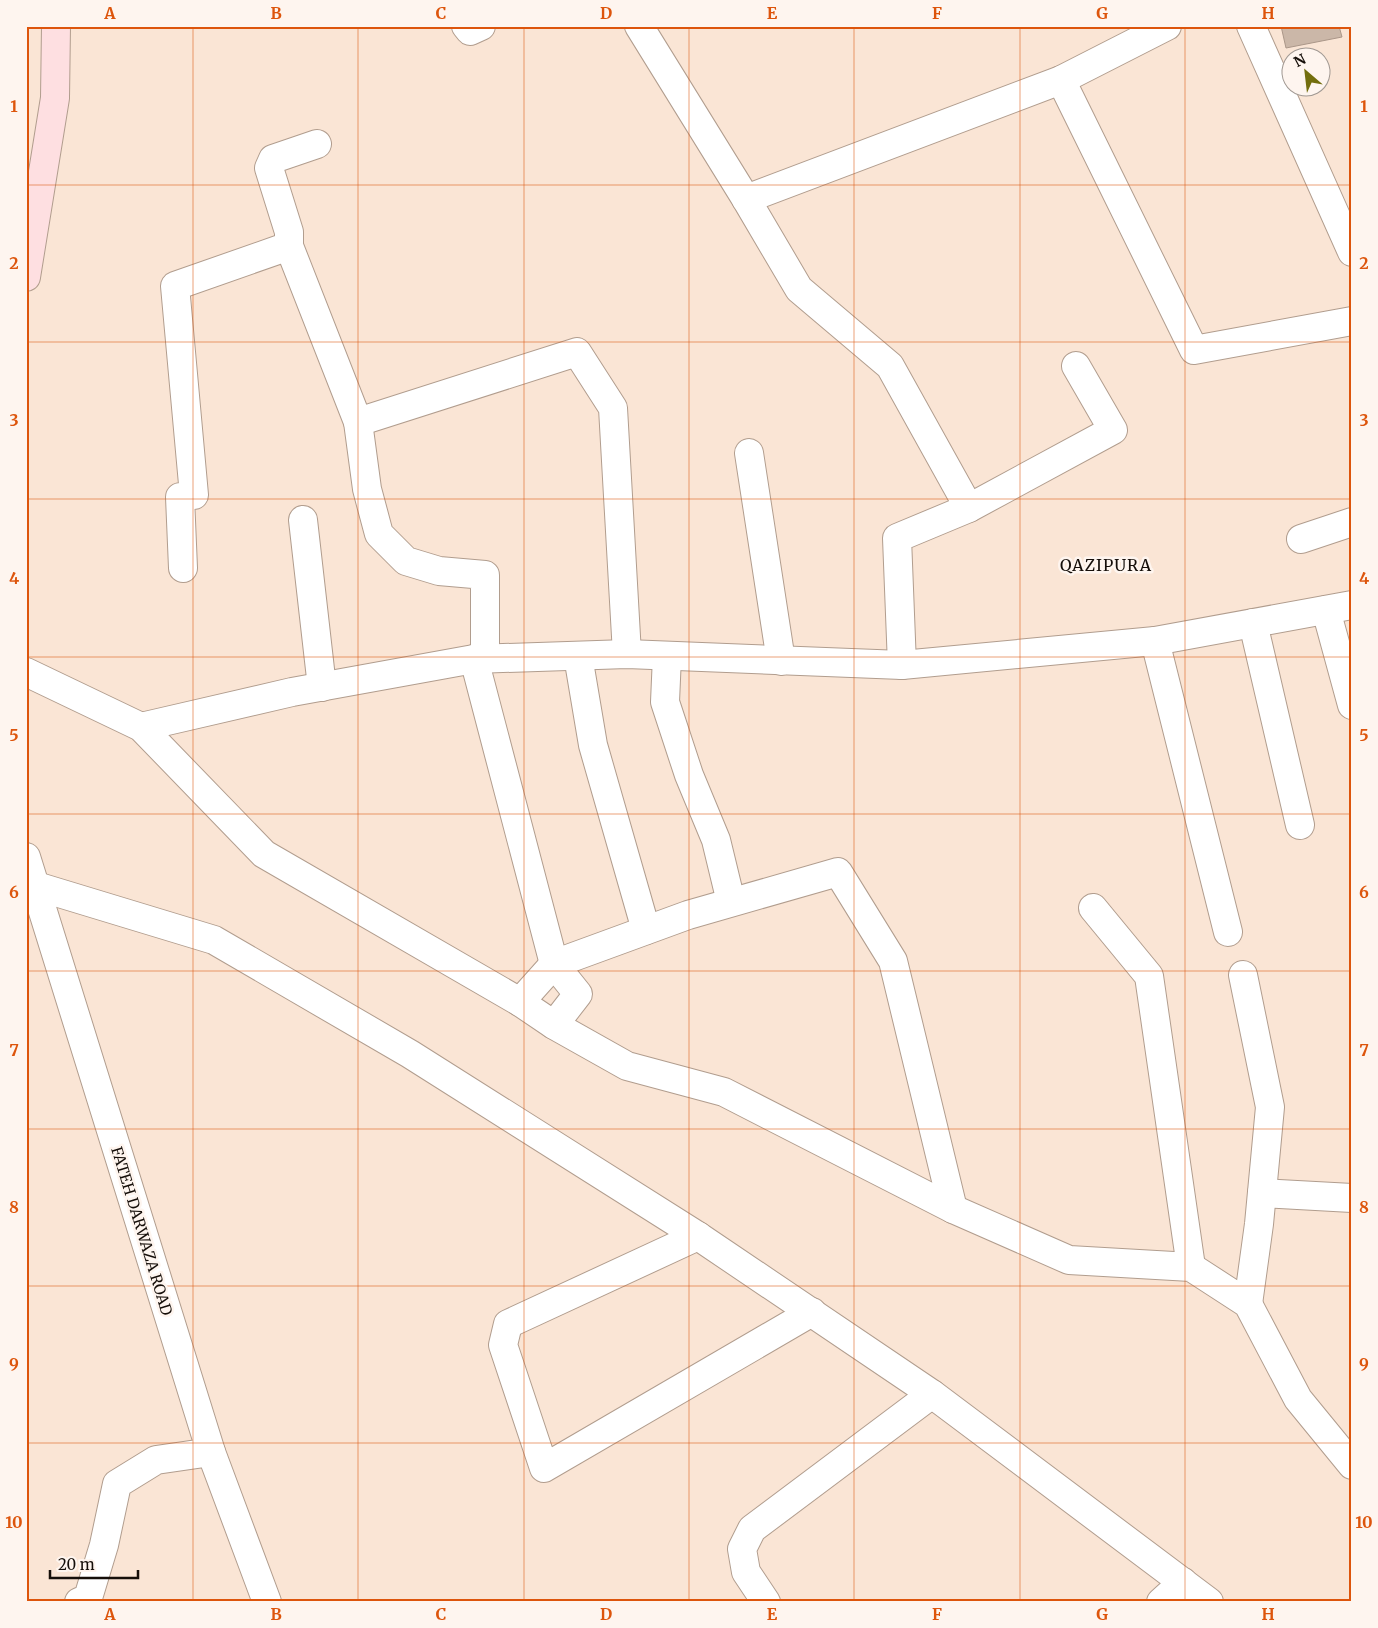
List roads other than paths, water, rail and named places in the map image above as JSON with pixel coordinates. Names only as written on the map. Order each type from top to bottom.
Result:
[{"type":"main road","points":[[26,276],[55,98],[56,26]]},
{"type":"street","points":[[466,26],[470,31],[481,26]]},
{"type":"street","points":[[639,26],[799,288],[890,366],[969,508]]},
{"type":"street","points":[[746,199],[1061,80],[1167,26]]},
{"type":"street","points":[[1251,26],[1352,252]]},
{"type":"street","points":[[1061,80],[1194,350],[1352,321]]},
{"type":"street","points":[[317,144],[273,160],[269,168],[288,232],[289,246],[358,422],[367,489],[379,534],[406,561],[438,571],[485,575],[480,659],[554,964],[578,994],[554,1025]]},
{"type":"street","points":[[183,568],[180,497],[194,496],[175,286],[289,246]]},
{"type":"street","points":[[358,422],[576,352],[613,408],[627,654]]},
{"type":"street","points":[[902,666],[897,538],[969,508],[1113,430],[1076,366]]},
{"type":"street","points":[[748,453],[781,660]]},
{"type":"street","points":[[304,520],[322,687]]},
{"type":"street","points":[[1301,539],[1352,522]]},
{"type":"street","points":[[141,727],[322,687],[480,659],[627,654],[902,666],[1155,641],[1339,608],[1352,705]]},
{"type":"street","points":[[1253,623],[1300,825]]},
{"type":"street","points":[[1155,641],[1228,932]]},
{"type":"street","points":[[578,656],[594,745],[646,930]]},
{"type":"street","points":[[667,656],[665,702],[690,775],[716,840],[731,902]]},
{"type":"street","points":[[26,672],[141,727],[264,854],[627,1066],[724,1092],[954,1209],[1069,1260],[1191,1267],[1248,1304],[1298,1399],[1352,1464]]},
{"type":"street","name":"FATEH DARWAZA ROAD","points":[[26,857],[211,1452],[267,1602]]},
{"type":"street","points":[[520,1002],[554,964],[688,915],[838,872],[893,961],[954,1209]]},
{"type":"street","points":[[36,886],[214,940],[410,1054],[698,1236],[932,1394],[1209,1602]]},
{"type":"street","points":[[1093,908],[1149,976],[1191,1267]]},
{"type":"street","points":[[1243,974],[1270,1108],[1262,1193],[1248,1304]]},
{"type":"street","points":[[1262,1193],[1352,1198]]},
{"type":"street","points":[[698,1236],[508,1324],[503,1345],[544,1468],[812,1312]]},
{"type":"street","points":[[766,1602],[746,1572],[742,1549],[752,1529],[932,1394]]},
{"type":"street","points":[[85,1600],[104,1545],[117,1484],[156,1460],[211,1452]]},
{"type":"street","points":[[1161,1602],[1183,1582]]},
{"type":"district","name":"QAZIPURA","points":[[1106,565]]}]
